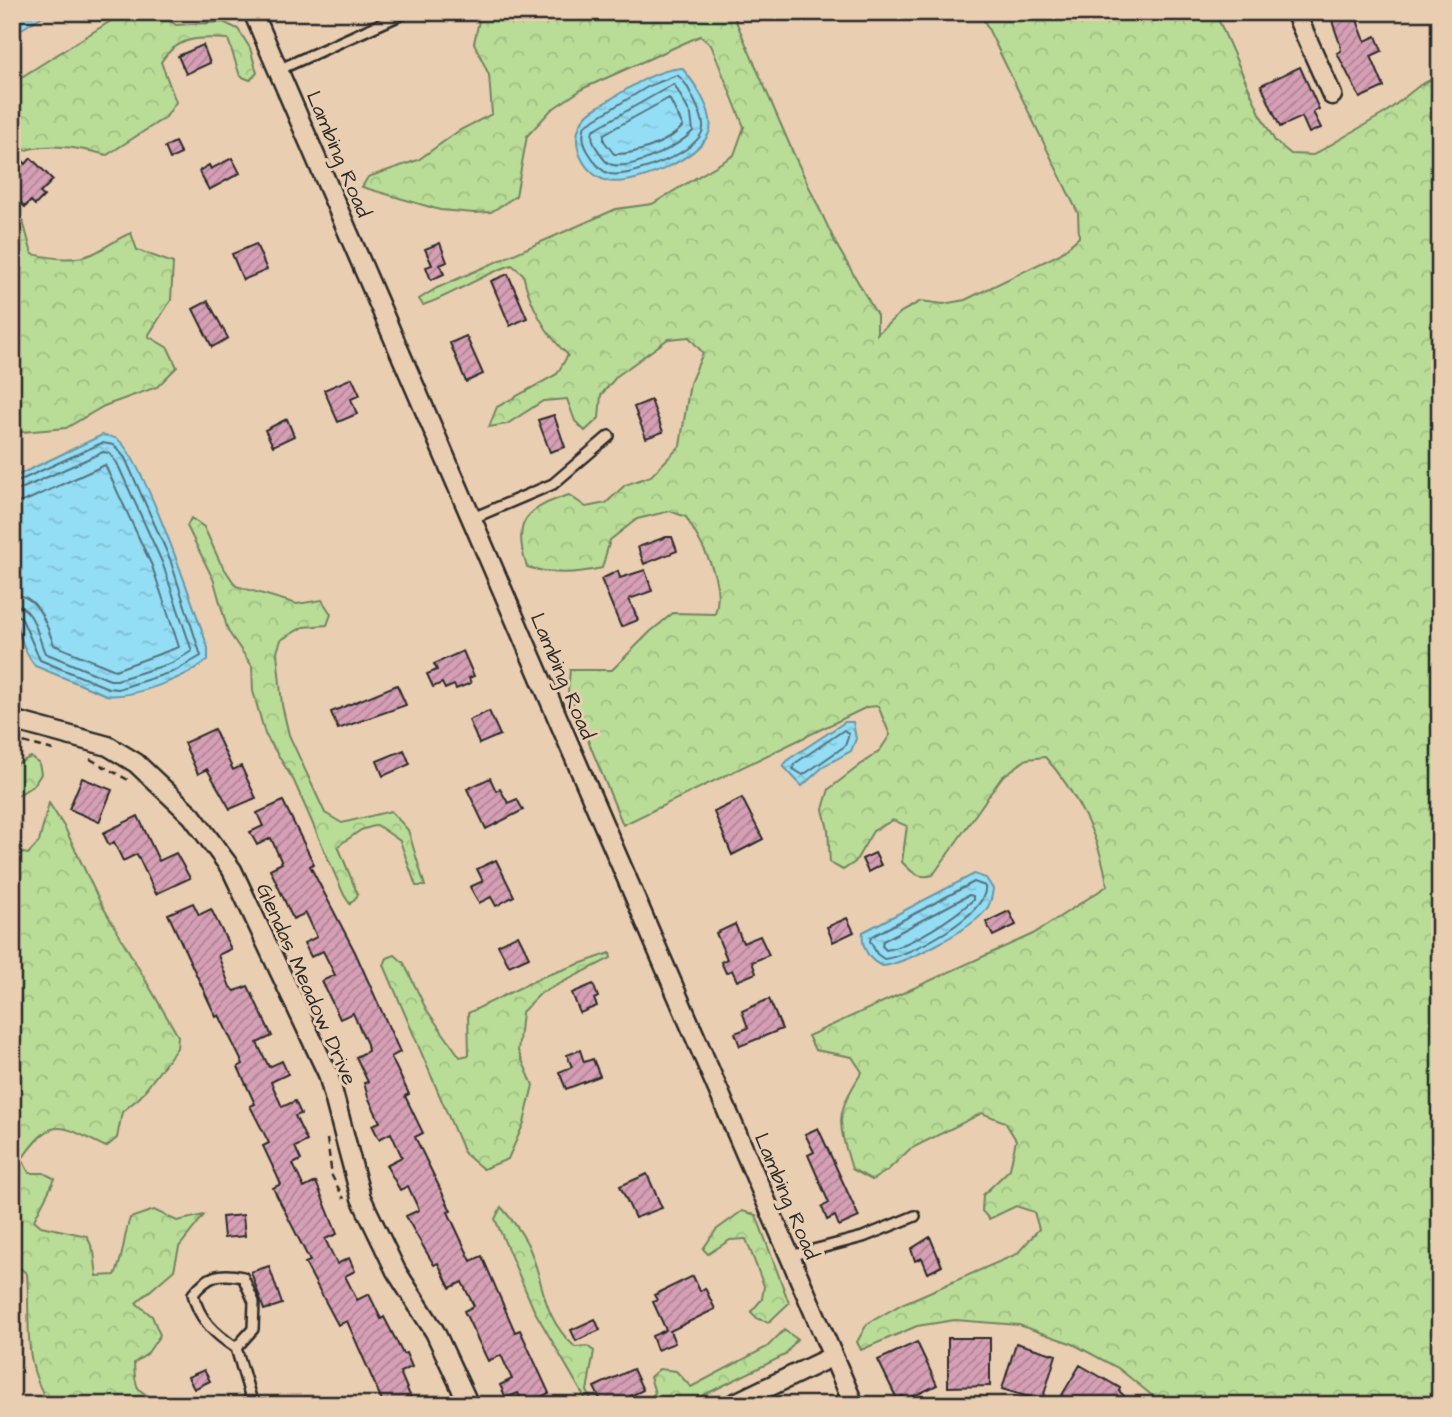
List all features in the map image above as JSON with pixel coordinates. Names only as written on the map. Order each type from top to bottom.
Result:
[{"type":"street","name":"Lambing Road","points":[[253,12],[473,518],[555,718],[854,1405]]},
{"type":"street","points":[[1295,12],[1332,95]]},
{"type":"street","name":"Glendas Meadow Drive","points":[[12,720],[108,746],[135,763],[192,816],[232,870],[328,1074],[361,1198],[396,1271],[435,1332],[469,1405]]},
{"type":"street","points":[[731,1405],[831,1357]]},
{"type":"lane","points":[[278,70],[407,12]]},
{"type":"lane","points":[[473,518],[553,484],[609,436]]},
{"type":"lane","points":[[788,1256],[863,1237],[915,1216]]},
{"type":"lane","points":[[236,1348],[253,1329],[254,1302],[243,1278],[222,1273],[203,1281],[193,1294],[197,1311],[216,1335],[236,1348],[253,1405]]},
{"type":"path","points":[[12,739],[60,751]]},
{"type":"path","points":[[83,757],[101,763],[136,785]]},
{"type":"path","points":[[326,1129],[332,1176],[346,1203]]},
{"type":"path","points":[[944,1405],[988,1405]]},
{"type":"green space","points":[[125,12],[157,12],[176,25],[223,22],[238,29],[250,48],[257,73],[250,80],[240,76],[228,39],[190,40],[175,47],[161,62],[176,102],[166,117],[107,155],[71,148],[47,147],[12,155],[12,83]]},
{"type":"green space","points":[[481,12],[732,12],[836,244],[877,315],[877,334],[901,312],[921,301],[943,304],[965,300],[1060,254],[1079,237],[1078,213],[980,12],[1215,12],[1262,118],[1275,141],[1291,154],[1313,155],[1385,113],[1420,85],[1440,75],[1440,1405],[1164,1405],[1118,1368],[1073,1344],[1019,1325],[955,1320],[917,1326],[861,1350],[857,1342],[867,1324],[902,1304],[1017,1254],[1039,1229],[1034,1212],[1016,1206],[989,1219],[982,1211],[983,1195],[1010,1169],[1016,1140],[1005,1122],[982,1113],[910,1149],[888,1170],[872,1180],[852,1169],[843,1139],[841,1118],[847,1098],[862,1072],[852,1057],[815,1050],[808,1036],[1033,934],[1107,886],[1104,869],[1085,817],[1067,785],[1045,757],[1027,759],[1002,777],[933,875],[916,874],[902,862],[907,826],[893,820],[873,831],[855,862],[843,870],[830,863],[828,830],[823,809],[829,789],[880,750],[890,735],[878,706],[867,707],[623,825],[568,692],[570,670],[612,670],[673,613],[715,614],[717,589],[711,564],[686,517],[670,511],[637,519],[610,540],[602,568],[583,572],[565,573],[527,567],[522,551],[522,527],[533,511],[554,500],[569,495],[586,507],[606,503],[625,485],[651,476],[680,446],[690,383],[703,353],[689,337],[668,339],[617,376],[601,395],[599,418],[585,431],[575,421],[567,399],[543,401],[507,424],[489,427],[497,407],[557,374],[568,355],[546,328],[534,307],[523,274],[512,265],[423,305],[419,299],[437,288],[616,209],[652,204],[734,155],[744,127],[711,45],[700,36],[584,88],[551,110],[527,136],[516,196],[491,212],[440,210],[362,187],[368,177],[418,160],[460,130],[492,114],[489,75],[474,43]]},
{"type":"green space","points":[[12,216],[23,221],[32,254],[77,258],[97,252],[131,233],[137,250],[173,263],[171,300],[148,336],[168,348],[177,367],[157,387],[104,406],[66,428],[12,433]]},
{"type":"green space","points":[[191,518],[204,527],[220,562],[236,586],[297,604],[322,600],[331,614],[327,625],[303,627],[281,640],[277,652],[282,705],[289,735],[325,813],[342,823],[391,811],[408,830],[425,886],[416,886],[400,841],[377,825],[361,830],[338,846],[358,895],[350,904],[344,895],[294,781],[265,734],[253,691],[252,666],[228,631],[214,581],[187,526]]},
{"type":"green space","points":[[31,757],[39,763],[41,774],[34,785],[12,799],[12,766]]},
{"type":"green space","points":[[49,803],[65,828],[99,900],[178,1036],[177,1048],[140,1097],[122,1112],[117,1138],[106,1147],[69,1130],[51,1129],[33,1144],[22,1159],[29,1173],[44,1173],[55,1179],[34,1220],[41,1226],[87,1236],[94,1252],[97,1276],[115,1275],[130,1218],[154,1210],[177,1221],[204,1215],[179,1247],[174,1270],[136,1303],[152,1316],[160,1335],[147,1354],[134,1363],[136,1382],[141,1391],[164,1405],[50,1405],[41,1389],[31,1357],[27,1274],[12,1261],[12,851],[28,854],[39,842]]},
{"type":"green space","points":[[610,953],[611,958],[541,993],[522,1012],[518,1051],[533,1085],[524,1123],[508,1159],[483,1169],[464,1153],[384,965],[387,958],[395,955],[404,963],[426,1009],[460,1057],[469,1055],[468,1013],[542,977]]},
{"type":"green space","points":[[501,1207],[527,1243],[549,1310],[563,1335],[575,1347],[587,1346],[594,1351],[587,1391],[594,1405],[589,1405],[534,1310],[495,1219]]},
{"type":"green space","points":[[742,1211],[756,1215],[789,1303],[769,1322],[758,1319],[751,1312],[762,1299],[764,1286],[746,1239],[730,1240],[708,1254],[703,1249],[716,1230]]},
{"type":"green space","points":[[784,1330],[797,1339],[785,1355],[684,1405],[642,1405],[655,1393],[650,1377],[659,1369],[676,1371],[691,1387],[767,1347]]},
{"type":"water","points":[[12,12],[49,12],[12,35]]},
{"type":"water","points":[[682,68],[697,89],[709,114],[710,130],[705,140],[680,160],[647,176],[615,182],[594,174],[586,166],[578,146],[577,135],[586,115],[648,78]]},
{"type":"water","points":[[102,435],[117,439],[128,451],[140,473],[154,502],[208,648],[208,660],[199,667],[159,685],[130,694],[106,695],[35,666],[24,648],[13,602],[10,550],[12,478]]},
{"type":"water","points":[[845,722],[853,722],[856,739],[851,751],[824,766],[802,786],[783,766],[789,759]]},
{"type":"water","points":[[974,874],[986,878],[993,889],[989,905],[978,918],[922,952],[894,964],[883,966],[870,957],[863,943],[863,932]]},
{"type":"building","points":[[1349,12],[1351,16],[1355,15],[1365,41],[1376,36],[1382,51],[1371,56],[1384,87],[1360,98],[1337,53],[1341,51],[1332,17]]},
{"type":"building","points":[[203,45],[210,63],[186,74],[178,56]]},
{"type":"building","points":[[1300,67],[1319,109],[1313,112],[1321,128],[1309,133],[1302,117],[1280,127],[1261,85]]},
{"type":"building","points":[[175,142],[181,154],[170,159],[165,147]]},
{"type":"building","points":[[31,158],[53,180],[40,193],[44,196],[35,205],[31,201],[25,207],[12,194],[12,168],[21,159],[26,164]]},
{"type":"building","points":[[232,158],[240,173],[209,190],[199,171],[209,165],[211,169]]},
{"type":"building","points":[[440,243],[447,262],[440,265],[444,274],[431,280],[426,267],[432,265],[425,249]]},
{"type":"building","points":[[256,244],[267,270],[243,280],[232,254]]},
{"type":"building","points":[[508,274],[527,318],[510,326],[491,281]]},
{"type":"building","points":[[208,301],[228,338],[212,347],[193,309]]},
{"type":"building","points":[[466,336],[483,374],[466,382],[450,343]]},
{"type":"building","points":[[352,378],[360,395],[351,399],[357,414],[338,422],[324,390]]},
{"type":"building","points":[[651,400],[663,432],[646,438],[634,407]]},
{"type":"building","points":[[554,415],[565,447],[550,452],[538,420]]},
{"type":"building","points":[[287,419],[294,436],[273,446],[265,430]]},
{"type":"building","points":[[672,537],[677,551],[644,564],[638,547]]},
{"type":"building","points":[[645,570],[652,591],[629,599],[638,620],[621,627],[601,579],[618,571],[620,578]]},
{"type":"building","points":[[463,651],[474,676],[469,678],[471,683],[456,689],[454,685],[445,689],[442,683],[433,687],[427,674],[437,670],[434,664]]},
{"type":"building","points":[[397,685],[406,705],[338,729],[331,712]]},
{"type":"building","points":[[489,711],[500,735],[479,744],[469,720]]},
{"type":"building","points":[[214,729],[233,770],[241,766],[256,798],[230,809],[207,769],[198,774],[184,743]]},
{"type":"building","points":[[404,750],[410,764],[383,776],[377,761]]},
{"type":"building","points":[[82,778],[112,790],[99,822],[69,809]]},
{"type":"building","points":[[490,778],[496,791],[500,789],[508,803],[517,799],[523,810],[486,829],[467,789]]},
{"type":"building","points":[[742,798],[763,839],[732,855],[714,812]]},
{"type":"building","points":[[283,801],[314,864],[310,866],[355,952],[400,1052],[391,1057],[409,1094],[405,1096],[423,1133],[415,1137],[451,1211],[448,1212],[471,1261],[482,1256],[515,1332],[520,1330],[549,1393],[524,1405],[518,1393],[506,1398],[500,1385],[512,1379],[501,1355],[488,1361],[464,1311],[474,1306],[462,1282],[450,1288],[438,1263],[434,1265],[406,1216],[419,1210],[408,1186],[400,1190],[386,1165],[402,1157],[391,1133],[379,1139],[372,1125],[380,1122],[368,1097],[364,1083],[368,1082],[356,1057],[368,1051],[367,1044],[353,1013],[340,1019],[329,996],[322,981],[335,975],[323,951],[311,957],[304,943],[317,937],[306,913],[293,919],[270,869],[282,863],[271,838],[257,845],[250,832],[263,826],[257,813]]},
{"type":"building","points":[[138,816],[159,861],[176,853],[190,878],[156,894],[137,854],[123,861],[114,842],[109,845],[103,833]]},
{"type":"building","points":[[875,853],[881,865],[868,872],[862,859]]},
{"type":"building","points":[[496,860],[514,896],[496,906],[491,897],[479,903],[470,887],[483,881],[477,869]]},
{"type":"building","points":[[193,903],[199,915],[211,909],[231,949],[218,955],[230,987],[235,991],[248,986],[272,1036],[257,1043],[269,1067],[282,1061],[288,1074],[271,1082],[282,1107],[295,1101],[301,1114],[295,1116],[307,1141],[295,1147],[301,1160],[293,1164],[304,1188],[316,1182],[337,1234],[325,1239],[337,1264],[349,1258],[355,1271],[345,1276],[357,1300],[369,1294],[381,1319],[384,1317],[403,1354],[406,1353],[412,1367],[400,1372],[414,1405],[384,1405],[347,1321],[338,1325],[305,1263],[310,1261],[273,1188],[281,1184],[263,1146],[269,1143],[250,1106],[255,1104],[238,1067],[243,1064],[219,1015],[216,1017],[168,914]]},
{"type":"building","points":[[1009,911],[1016,925],[993,936],[986,922]]},
{"type":"building","points":[[847,918],[854,932],[833,942],[827,927]]},
{"type":"building","points":[[735,924],[743,943],[760,936],[769,955],[752,962],[756,973],[737,981],[732,970],[726,973],[721,962],[727,959],[716,933]]},
{"type":"building","points":[[518,935],[529,957],[509,966],[498,945]]},
{"type":"building","points":[[593,984],[598,997],[594,999],[597,1006],[580,1013],[572,993]]},
{"type":"building","points":[[769,999],[782,1029],[740,1046],[735,1033],[748,1028],[742,1011]]},
{"type":"building","points":[[580,1050],[584,1062],[593,1059],[600,1076],[566,1089],[559,1072],[572,1067],[567,1055]]},
{"type":"building","points":[[818,1128],[859,1217],[839,1226],[835,1216],[827,1220],[822,1207],[829,1203],[808,1155],[814,1152],[805,1134]]},
{"type":"building","points":[[647,1174],[662,1208],[635,1218],[620,1186]]},
{"type":"building","points":[[243,1215],[245,1236],[224,1238],[222,1217]]},
{"type":"building","points":[[930,1237],[942,1266],[928,1273],[922,1258],[915,1261],[911,1249]]},
{"type":"building","points":[[269,1266],[282,1304],[264,1310],[251,1272]]},
{"type":"building","points":[[693,1276],[700,1291],[705,1288],[715,1309],[670,1331],[675,1343],[657,1350],[652,1336],[666,1330],[653,1302],[657,1300],[654,1295]]},
{"type":"building","points":[[595,1319],[600,1330],[576,1341],[571,1330]]},
{"type":"building","points":[[948,1338],[990,1338],[990,1386],[948,1387]]},
{"type":"building","points":[[917,1342],[937,1385],[904,1401],[902,1396],[897,1399],[878,1360]]},
{"type":"building","points":[[1016,1343],[1056,1355],[1042,1401],[1002,1389]]},
{"type":"building","points":[[1080,1365],[1120,1388],[1119,1391],[1134,1405],[1056,1405]]},
{"type":"building","points":[[633,1369],[643,1390],[612,1405],[603,1405],[594,1387]]},
{"type":"building","points":[[204,1370],[210,1381],[194,1389],[188,1377]]}]
